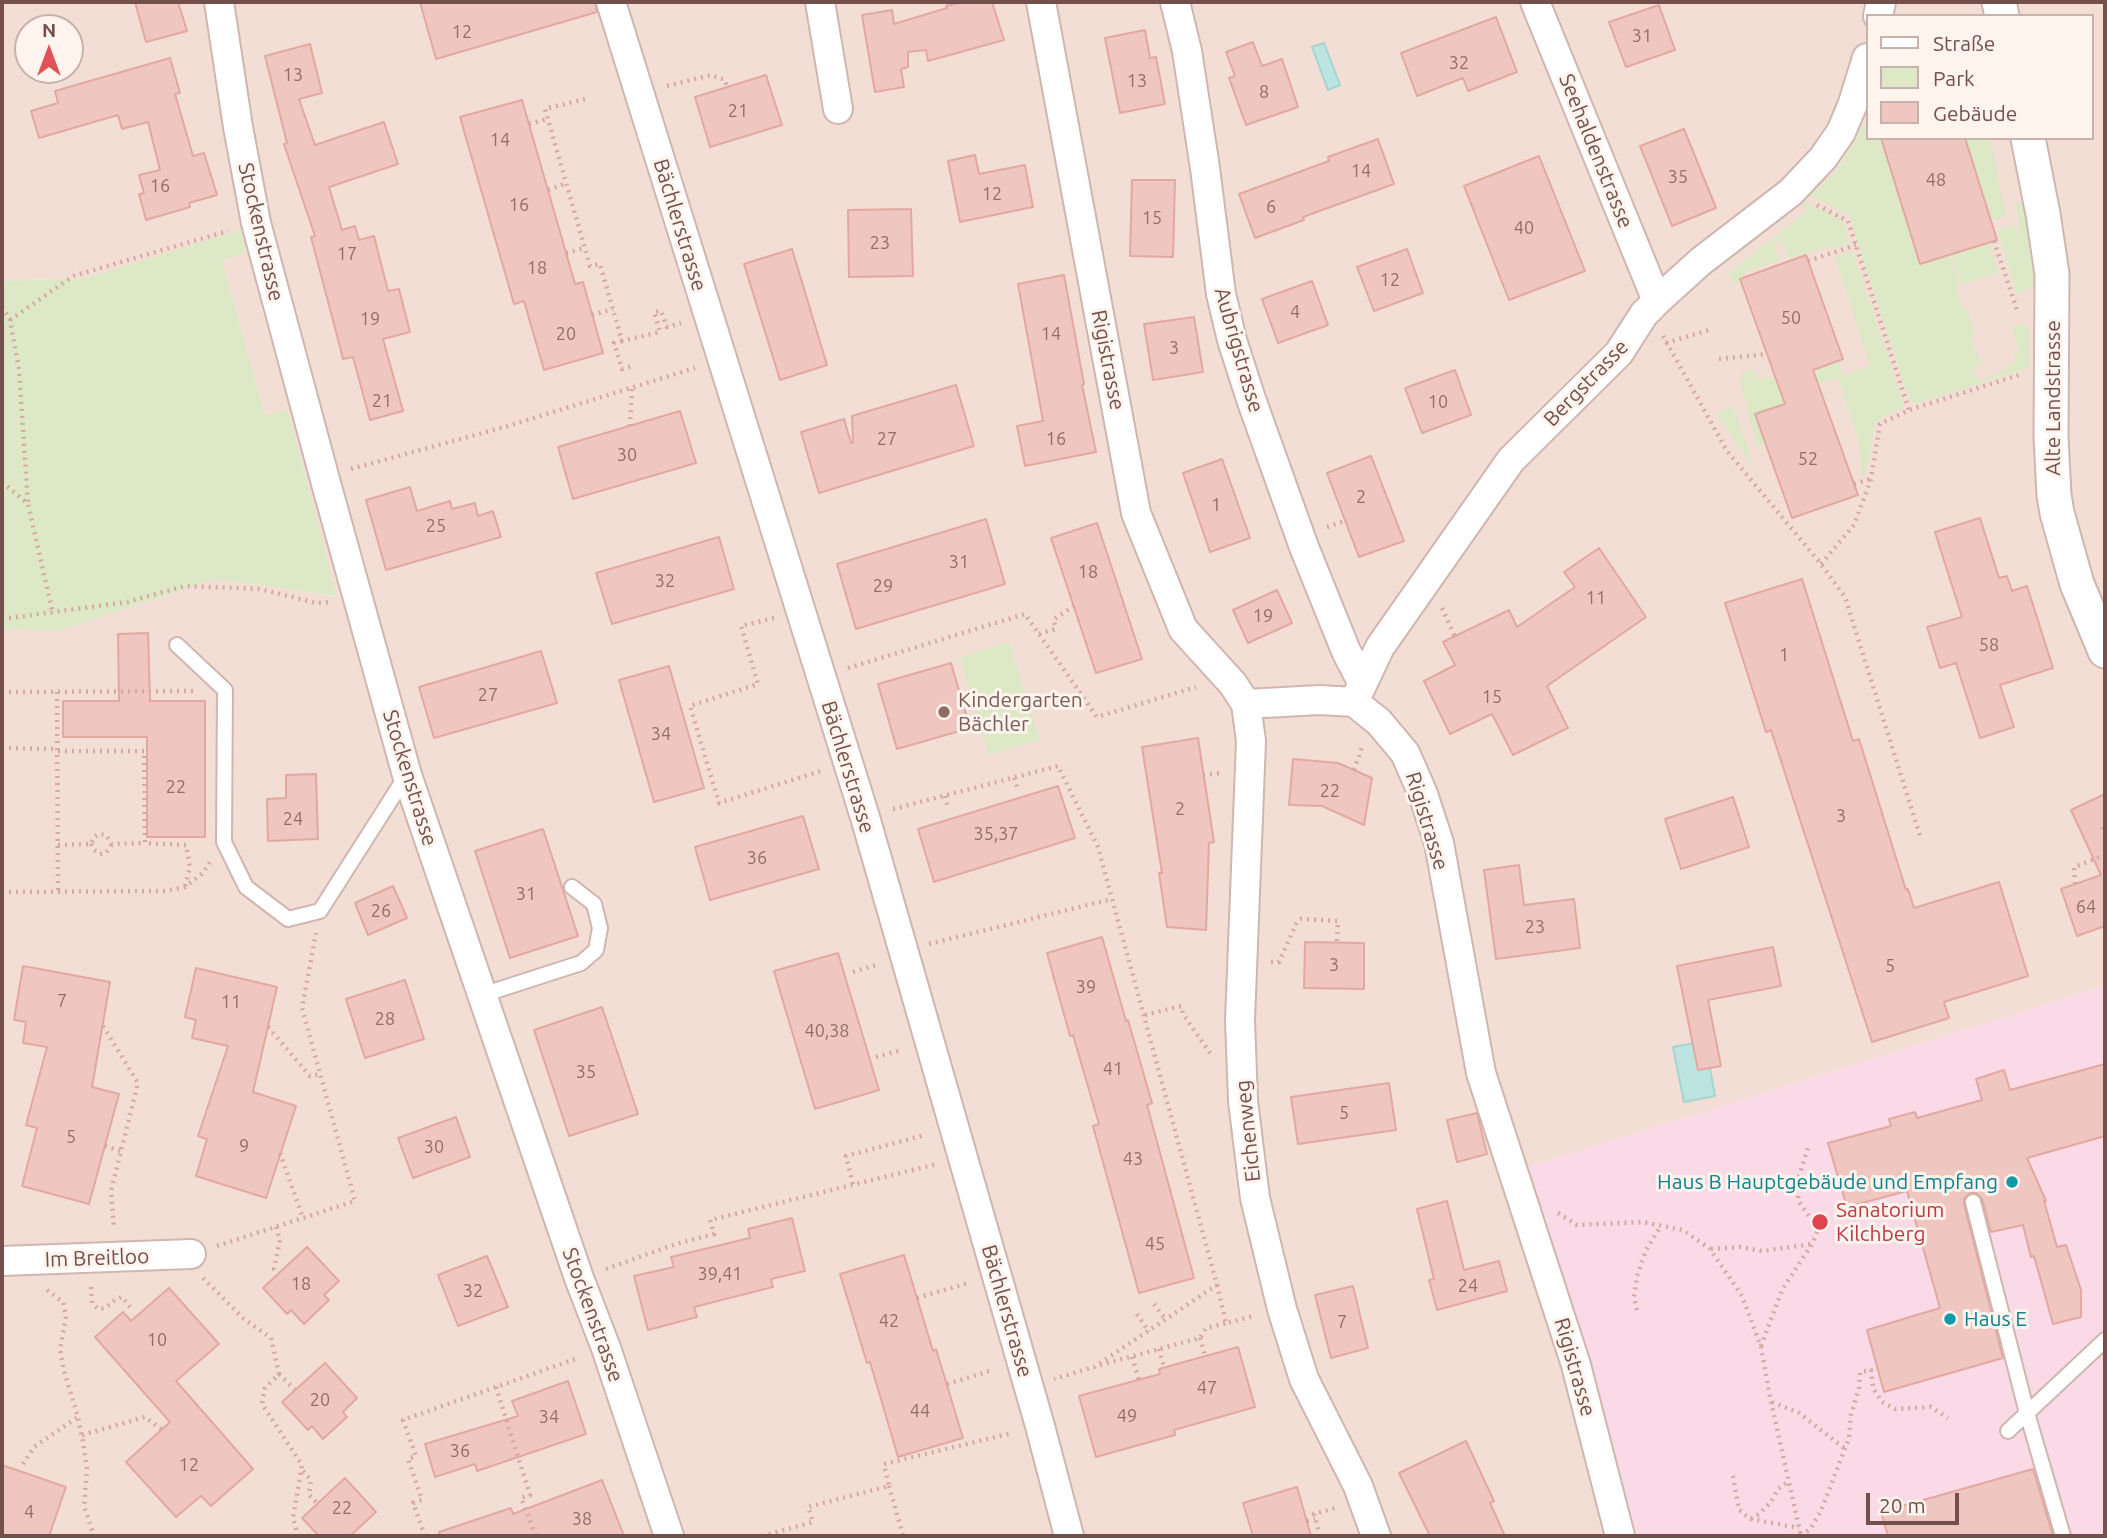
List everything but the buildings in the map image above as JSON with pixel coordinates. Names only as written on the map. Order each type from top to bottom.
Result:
[{"type":"street","name":"Stockenstrasse","points":[[219,2],[256,223],[407,775],[670,1536]]},
{"type":"street","name":"Bächlerstrasse","points":[[611,2],[865,817],[1040,1426],[1069,1536]]},
{"type":"street","points":[[820,2],[838,109]]},
{"type":"street","name":"Rigistrasse","points":[[1041,2],[1136,513],[1183,629],[1227,678],[1246,704]]},
{"type":"street","name":"Aubrigstrasse","points":[[1175,2],[1187,51],[1221,294],[1232,340],[1304,547],[1346,652],[1358,692]]},
{"type":"street","name":"Seehaldenstrasse","points":[[1535,2],[1657,301]]},
{"type":"street","name":"Bergstrasse","points":[[1358,692],[1380,647],[1511,460],[1619,353],[1644,314],[1657,301],[1700,262],[1791,192],[1823,158],[1841,132],[1866,61]]},
{"type":"street","name":"Alte Landstrasse","points":[[2028,140],[2052,274],[2051,437],[2054,495],[2077,584],[2105,651]]},
{"type":"street","points":[[1246,704],[1320,700],[1358,692]]},
{"type":"street","name":"Rigistrasse","points":[[1358,692],[1405,753],[1423,793],[1439,843],[1481,1073],[1576,1365],[1620,1536]]},
{"type":"street","name":"Eichenweg","points":[[1246,704],[1251,741],[1240,1020],[1243,1101],[1255,1198],[1282,1309],[1304,1379],[1358,1486],[1376,1536]]},
{"type":"street","name":"Im Breitloo","points":[[2,1262],[191,1254]]},
{"type":"lane","points":[[177,645],[225,690],[224,842],[246,887],[288,919],[320,911],[407,775]]},
{"type":"lane","points":[[482,995],[581,963],[596,950],[600,928],[594,904],[572,887]]},
{"type":"lane","points":[[1973,1202],[2027,1413],[2063,1536]]},
{"type":"lane","points":[[2008,1431],[2105,1340]]},
{"type":"path","points":[[660,88],[711,75],[725,80],[727,87]]},
{"type":"path","points":[[585,99],[545,109],[590,266],[600,264],[622,341]]},
{"type":"path","points":[[529,124],[548,118]]},
{"type":"path","points":[[548,190],[567,183]]},
{"type":"path","points":[[1791,192],[1848,221],[1909,410]]},
{"type":"path","points":[[10,320],[73,276],[256,223]]},
{"type":"path","points":[[1994,241],[2017,310]]},
{"type":"path","points":[[1808,261],[1856,245]]},
{"type":"path","points":[[566,253],[585,248]]},
{"type":"path","points":[[1657,301],[1657,321],[1666,343],[1727,451],[1845,597],[1921,839]]},
{"type":"path","points":[[2,307],[10,320],[19,369],[28,504],[52,614]]},
{"type":"path","points":[[592,315],[612,309]]},
{"type":"path","points":[[632,366],[622,369],[614,343],[660,332],[654,312],[661,311],[667,327]]},
{"type":"path","points":[[1666,343],[1709,330]]},
{"type":"path","points":[[1719,359],[1767,354]]},
{"type":"path","points":[[1821,564],[1854,525],[1871,479],[1880,424],[1909,410],[2053,365]]},
{"type":"path","points":[[341,472],[508,426],[671,376]]},
{"type":"path","points":[[630,426],[632,388]]},
{"type":"path","points":[[1854,484],[1871,479]]},
{"type":"path","points":[[2,482],[28,504]]},
{"type":"path","points":[[2,619],[127,602],[185,586],[260,589],[321,604]]},
{"type":"path","points":[[1039,634],[1055,629],[1054,619],[1074,607]]},
{"type":"path","points":[[820,676],[1025,614],[1097,717],[1227,678]]},
{"type":"path","points":[[776,618],[741,626],[758,684],[690,706],[719,803],[828,768]]},
{"type":"path","points":[[2,692],[225,690]]},
{"type":"path","points":[[57,692],[58,892]]},
{"type":"path","points":[[2,748],[144,751],[145,843]]},
{"type":"path","points":[[865,817],[1058,766],[1098,847],[1226,1323]]},
{"type":"path","points":[[1014,778],[1017,787]]},
{"type":"path","points":[[945,796],[948,807]]},
{"type":"path","points":[[2102,827],[2105,834]]},
{"type":"path","points":[[99,834],[106,835],[112,844],[106,853],[100,854],[93,850],[91,844],[93,837],[99,834]]},
{"type":"path","points":[[2,892],[165,891],[185,887],[203,873],[224,842]]},
{"type":"path","points":[[58,845],[91,844]]},
{"type":"path","points":[[112,844],[195,845]]},
{"type":"path","points":[[185,887],[190,867],[186,845]]},
{"type":"path","points":[[2075,884],[2074,867],[2105,855]]},
{"type":"path","points":[[903,950],[1112,899]]},
{"type":"path","points":[[295,1390],[279,1374],[271,1338],[244,1319],[205,1281],[191,1254],[355,1201],[302,1008],[320,911]]},
{"type":"path","points":[[1242,962],[1279,962],[1297,922],[1301,919],[1338,921],[1336,943]]},
{"type":"path","points":[[853,972],[876,965]]},
{"type":"path","points":[[1145,1015],[1181,1006],[1183,1014],[1213,1058]]},
{"type":"path","points":[[103,1026],[138,1083],[111,1191],[115,1256]]},
{"type":"path","points":[[268,1027],[310,1076],[320,1073]]},
{"type":"path","points":[[876,1057],[901,1049]]},
{"type":"path","points":[[853,1184],[846,1156],[925,1135]]},
{"type":"path","points":[[105,1146],[121,1151]]},
{"type":"path","points":[[1761,1347],[1782,1290],[1818,1230],[1798,1200],[1799,1177],[1808,1147]]},
{"type":"path","points":[[280,1153],[303,1218]]},
{"type":"path","points":[[579,1278],[676,1244],[714,1234],[710,1220],[906,1171]]},
{"type":"path","points":[[1518,1188],[1577,1225],[1643,1222],[1683,1230],[1710,1249],[1742,1296],[1761,1347],[1801,1536],[1811,1528],[1821,1511],[1849,1438],[1860,1373],[1871,1370],[1872,1388],[1882,1402],[1895,1409],[1931,1407],[1948,1418]]},
{"type":"path","points":[[1637,1310],[1634,1297],[1637,1276],[1646,1250],[1661,1226]]},
{"type":"path","points":[[276,1227],[280,1240],[274,1269],[278,1273]]},
{"type":"path","points":[[1710,1249],[1740,1247],[1762,1251],[1812,1244]]},
{"type":"path","points":[[30,1261],[38,1284],[63,1302],[66,1316],[60,1350],[82,1435],[87,1468],[84,1506],[94,1536]]},
{"type":"path","points":[[91,1283],[92,1303],[98,1309],[105,1308],[122,1297],[130,1307]]},
{"type":"path","points":[[917,1298],[968,1283]]},
{"type":"path","points":[[1094,1367],[1217,1285]]},
{"type":"path","points":[[1154,1304],[1166,1320]]},
{"type":"path","points":[[1028,1385],[1200,1338],[1206,1328],[1282,1309]]},
{"type":"path","points":[[1138,1314],[1149,1332]]},
{"type":"path","points":[[1200,1338],[1205,1356]]},
{"type":"path","points":[[425,1536],[414,1503],[422,1500],[408,1459],[416,1456],[403,1420],[606,1348]]},
{"type":"path","points":[[1159,1349],[1164,1367]]},
{"type":"path","points":[[1132,1357],[1139,1380]]},
{"type":"path","points":[[947,1384],[993,1370]]},
{"type":"path","points":[[279,1374],[265,1388],[262,1404],[302,1465],[293,1518],[298,1536]]},
{"type":"path","points":[[496,1387],[530,1495],[521,1498],[536,1536]]},
{"type":"path","points":[[1771,1402],[1799,1413],[1844,1448]]},
{"type":"path","points":[[23,1464],[34,1447],[78,1417]]},
{"type":"path","points":[[82,1435],[145,1417],[161,1429]]},
{"type":"path","points":[[903,1536],[884,1464],[1040,1426]]},
{"type":"path","points":[[302,1470],[311,1480],[309,1494],[317,1503]]},
{"type":"path","points":[[1733,1476],[1739,1510],[1751,1519],[1799,1528]]},
{"type":"path","points":[[1751,1519],[1771,1502],[1778,1489],[1788,1481]]},
{"type":"path","points":[[762,1536],[813,1522],[808,1507],[889,1486]]},
{"type":"path","points":[[1320,1536],[1314,1514],[1330,1510]]},
{"type":"path","points":[[1307,1521],[1315,1519]]},
{"type":"shaded area","points":[[2,2],[2105,2],[2105,1536],[2,1536],[2,631],[60,630],[216,579],[336,596],[288,410],[265,416],[222,260],[245,253],[247,229],[86,278],[2,281]]},
{"type":"shaded area","name":"Sanatorium Kilchberg","points":[[2105,986],[2105,1536],[1630,1536],[1519,1170]]},
{"type":"green space","points":[[1866,122],[1866,140],[1882,140],[1920,264],[1949,255],[1963,309],[1967,309],[1976,337],[1971,339],[1980,361],[1985,363],[1973,367],[1978,378],[1981,380],[2005,370],[2015,362],[2013,355],[2019,352],[2012,327],[2021,324],[2029,326],[2029,368],[1914,404],[1910,402],[1848,214],[1810,196],[1836,171]]},
{"type":"green space","points":[[1966,140],[1990,140],[2006,216],[1991,221]]},
{"type":"green space","points":[[2026,202],[2036,280],[2029,290],[2017,294],[1997,230],[2016,225],[2017,232],[2020,231],[2016,203]]},
{"type":"green space","points":[[1802,203],[1842,220],[1848,244],[1832,249],[1830,246],[1788,259],[1781,241],[1774,243],[1779,261],[1744,272],[1746,277],[1741,282],[1732,284],[1729,273],[1807,211]]},
{"type":"green space","points":[[247,228],[245,253],[222,260],[265,415],[288,410],[337,596],[216,579],[59,631],[2,631],[2,281],[86,278]]},
{"type":"green space","points":[[1989,243],[1999,273],[1961,285],[1951,254]]},
{"type":"green space","points":[[1850,251],[1853,253],[1904,405],[1876,422],[1863,478],[1858,439],[1838,378],[1814,385],[1816,393],[1755,414],[1766,444],[1757,447],[1740,379],[1743,377],[1742,373],[1753,369],[1758,380],[1775,376],[1778,383],[1839,361],[1843,376],[1870,365],[1835,257]]},
{"type":"green space","points":[[1733,406],[1754,466],[1753,467],[1716,413]]},
{"type":"green space","points":[[1009,642],[1040,740],[989,755],[960,657]]},
{"type":"water","points":[[1324,43],[1340,85],[1328,90],[1312,47]]},
{"type":"water","points":[[1705,1041],[1715,1096],[1684,1102],[1673,1047]]},
{"type":"place","name":"Kindergarten Bächler","points":[[944,712]]},
{"type":"place","name":"Haus B Hauptgebäude und Empfang","points":[[2012,1182]]},
{"type":"place","name":"Sanatorium Kilchberg","points":[[1820,1222]]},
{"type":"place","name":"Haus E","points":[[1950,1319]]}]
